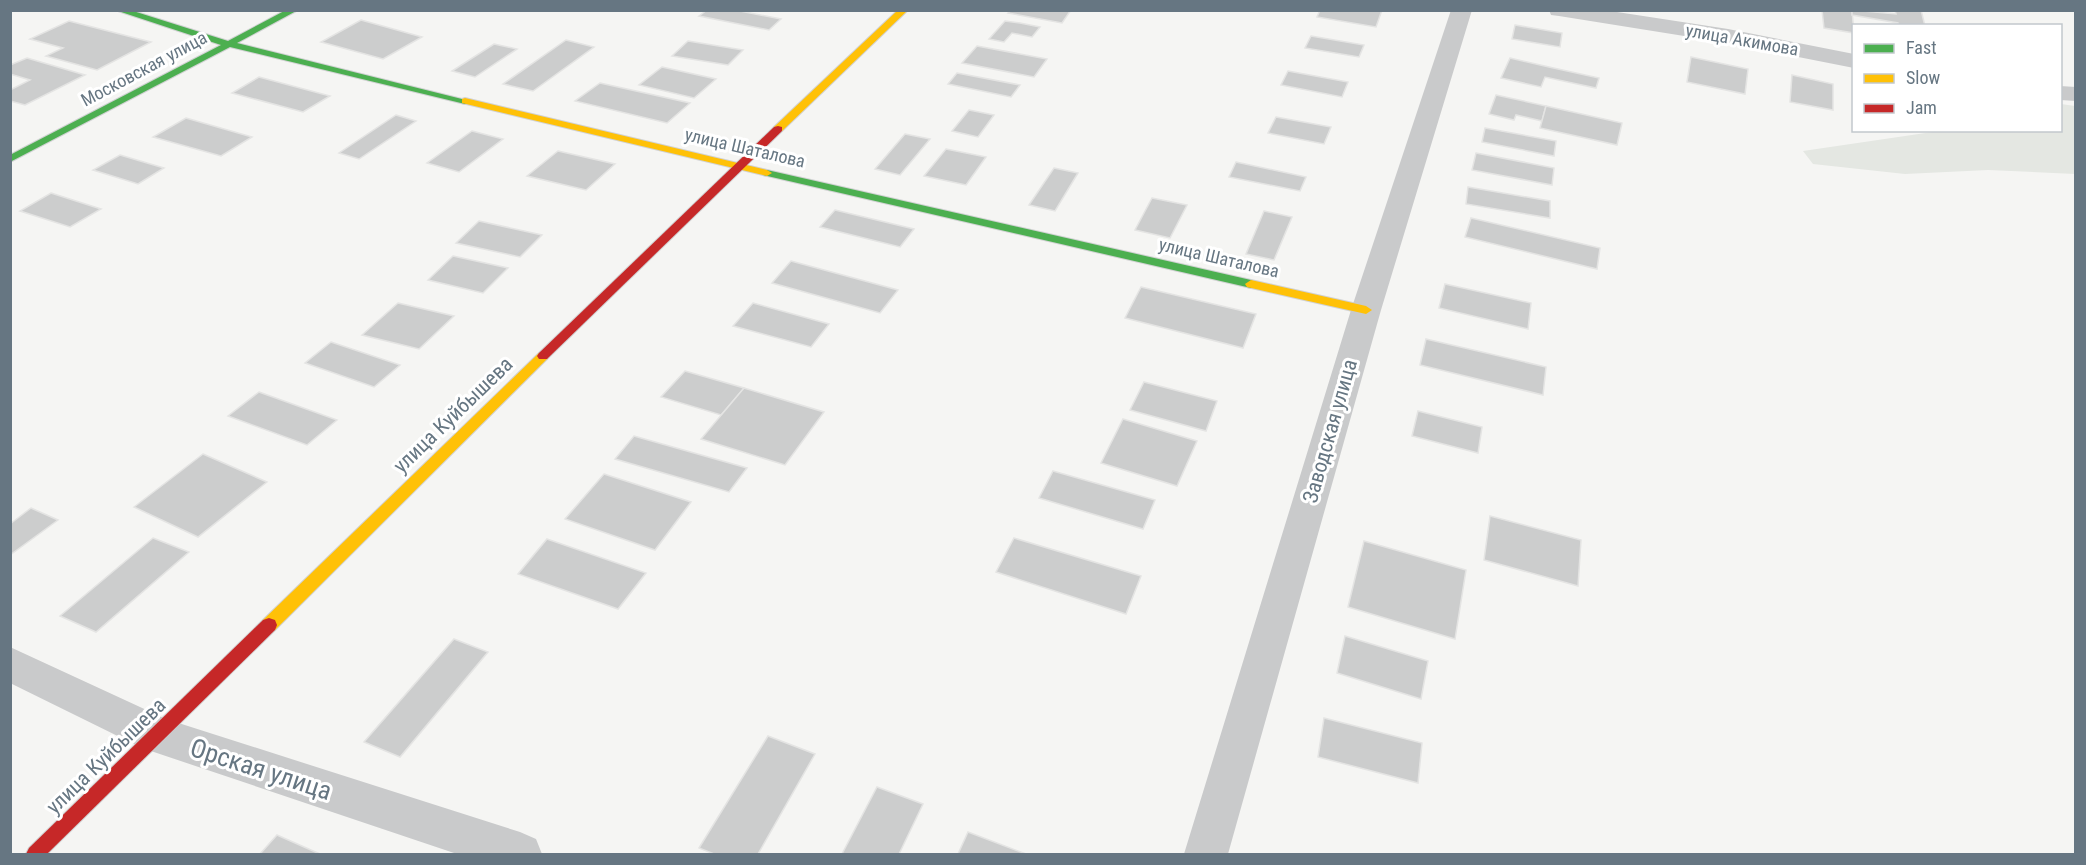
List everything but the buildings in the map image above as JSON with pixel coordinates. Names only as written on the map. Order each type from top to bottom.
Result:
[{"type":"street","name":"улица Шаталова","points":[[119,10],[228,44],[1366,310]]},
{"type":"street","name":"Московская улица","points":[[10,159],[294,10]]},
{"type":"street","name":"улица Куйбышева","points":[[34,855],[738,165],[904,10]]},
{"type":"street","name":"Заводская улица","points":[[1206,855],[1366,310],[1462,10]]},
{"type":"street","name":"улица Акимова","points":[[1559,10],[1728,36],[1852,61]]},
{"type":"street","name":"Орская улица","points":[[10,664],[157,735],[520,855]]},
{"type":"shaded area","points":[[2062,104],[2075,106],[2075,174],[1988,170],[1905,174],[1813,164],[1803,151],[1932,132],[2062,132]]},
{"type":"traffic: fast","points":[[119,10],[228,44],[465,101]]},
{"type":"traffic: fast","points":[[10,159],[294,10]]},
{"type":"traffic: fast","points":[[767,173],[1251,284]]},
{"type":"traffic: slow","points":[[778,129],[904,10]]},
{"type":"traffic: slow","points":[[465,101],[767,173]]},
{"type":"traffic: slow","points":[[1251,284],[1366,310]]},
{"type":"traffic: slow","points":[[269,625],[543,356]]},
{"type":"traffic: jam","points":[[543,356],[778,129]]},
{"type":"traffic: jam","points":[[35,854],[269,625]]}]
